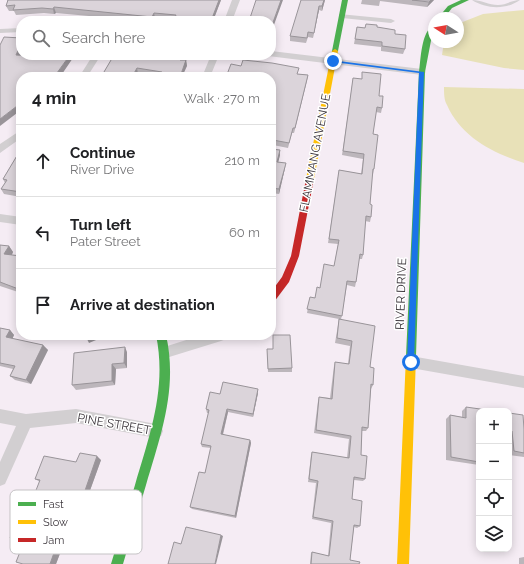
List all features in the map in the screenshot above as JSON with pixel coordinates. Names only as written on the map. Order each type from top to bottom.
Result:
[{"type":"street","points":[[230,16],[236,0]]},
{"type":"street","name":"FLAMMANG AVENUE","points":[[276,292],[286,279],[295,256],[345,0]]},
{"type":"street","points":[[446,12],[450,8],[466,0]]},
{"type":"street","points":[[342,16],[391,21]]},
{"type":"street","points":[[0,31],[16,30]]},
{"type":"street","name":"RIVER DRIVE","points":[[403,564],[422,72],[428,35]]},
{"type":"street","points":[[276,55],[422,72]]},
{"type":"street","points":[[86,72],[94,60]]},
{"type":"street","points":[[208,72],[213,60]]},
{"type":"street","points":[[0,149],[16,137]]},
{"type":"street","points":[[0,218],[16,221]]},
{"type":"street","points":[[139,490],[156,432],[164,388],[166,352],[162,340]]},
{"type":"street","points":[[166,352],[204,340]]},
{"type":"street","points":[[411,362],[524,382]]},
{"type":"street","name":"PINE STREET","points":[[0,416],[26,421],[76,416],[156,432]]},
{"type":"street","points":[[0,479],[26,421]]},
{"type":"street","points":[[117,564],[120,554]]},
{"type":"lane","points":[[474,0],[488,6],[500,8],[518,0]]},
{"type":"shaded area","points":[[524,10],[524,70],[504,68],[442,55],[443,48],[464,48],[464,22],[483,14]]},
{"type":"shaded area","points":[[444,87],[524,89],[524,163],[490,149],[469,135],[453,116],[447,105]]},
{"type":"building","points":[[8,0],[219,0],[213,16],[176,16],[154,13],[152,16],[142,16],[54,7],[53,9],[42,8],[13,10],[15,5],[6,6]]},
{"type":"building","points":[[256,0],[281,0],[275,16],[251,16]]},
{"type":"building","points":[[301,0],[324,0],[322,6],[319,6],[314,33],[308,32],[307,38],[290,36]]},
{"type":"building","points":[[412,0],[431,0],[429,2]]},
{"type":"building","points":[[366,24],[377,25],[377,27],[395,30],[395,34],[406,35],[405,49],[382,46],[382,42],[355,39],[357,27],[365,28]]},
{"type":"building","points":[[4,37],[16,38],[16,60],[66,60],[58,72],[16,72],[16,107],[0,119],[0,45]]},
{"type":"building","points":[[111,60],[186,60],[182,72],[162,72],[137,68],[135,72],[104,72]]},
{"type":"building","points":[[243,60],[272,63],[299,68],[297,74],[308,75],[295,128],[293,128],[289,143],[276,141],[276,72],[228,72],[231,64],[241,66]]},
{"type":"building","points":[[362,72],[381,74],[379,96],[383,96],[382,108],[377,107],[373,134],[378,135],[370,204],[372,205],[371,217],[366,216],[363,255],[360,254],[356,282],[347,281],[342,316],[307,309],[310,297],[315,298],[317,287],[320,288],[324,264],[334,266],[339,240],[329,239],[339,170],[362,174],[364,154],[343,151],[353,78],[362,79]]},
{"type":"building","points":[[276,150],[280,150],[277,162],[286,163],[279,189],[276,189]]},
{"type":"building","points":[[16,157],[16,191],[1,189],[7,180],[3,179]]},
{"type":"building","points":[[0,245],[9,246],[4,254],[16,255],[16,288],[0,282]]},
{"type":"building","points":[[339,319],[375,326],[370,367],[374,368],[373,385],[371,384],[368,428],[362,427],[361,455],[367,456],[365,479],[354,477],[352,499],[362,501],[360,526],[354,525],[350,560],[360,562],[359,564],[311,564],[312,552],[329,556],[333,521],[313,517],[318,481],[309,479],[312,452],[349,458],[351,436],[316,430],[319,397],[332,399],[335,362],[349,364],[352,341],[337,338]]},
{"type":"building","points":[[0,328],[10,330],[6,337],[43,345],[26,380],[10,376],[15,366],[0,363]]},
{"type":"building","points":[[276,335],[290,335],[292,368],[268,369],[267,349],[273,349],[273,340],[276,340]]},
{"type":"building","points":[[125,347],[124,363],[112,364],[112,381],[72,385],[74,353]]},
{"type":"building","points":[[223,382],[258,389],[253,414],[227,409],[221,434],[250,440],[235,516],[190,507],[199,472],[205,473],[211,446],[201,444],[209,410],[206,409],[210,392],[220,394]]},
{"type":"building","points":[[466,407],[476,408],[476,461],[451,457],[450,415],[466,418]]},
{"type":"building","points":[[512,413],[523,415],[524,429],[524,453],[514,451]]},
{"type":"building","points":[[80,453],[97,456],[85,490],[36,490],[40,480],[35,479],[44,456],[76,462]]},
{"type":"building","points":[[186,527],[221,535],[215,564],[168,564],[174,542],[181,544]]},
{"type":"building","points":[[19,554],[54,554],[50,564],[23,564],[16,562]]},
{"type":"traffic: fast","points":[[335,51],[345,0]]},
{"type":"traffic: fast","points":[[446,12],[450,7],[466,0]]},
{"type":"traffic: fast","points":[[411,356],[422,72],[428,35]]},
{"type":"traffic: fast","points":[[139,490],[158,424],[165,388],[165,352],[162,340]]},
{"type":"traffic: fast","points":[[117,564],[120,554]]},
{"type":"traffic: slow","points":[[310,179],[335,51]]},
{"type":"traffic: slow","points":[[403,564],[411,356]]},
{"type":"traffic: jam","points":[[276,292],[286,279],[295,256],[310,179]]},
{"type":"route","points":[[333,61],[422,72],[411,362]]}]
